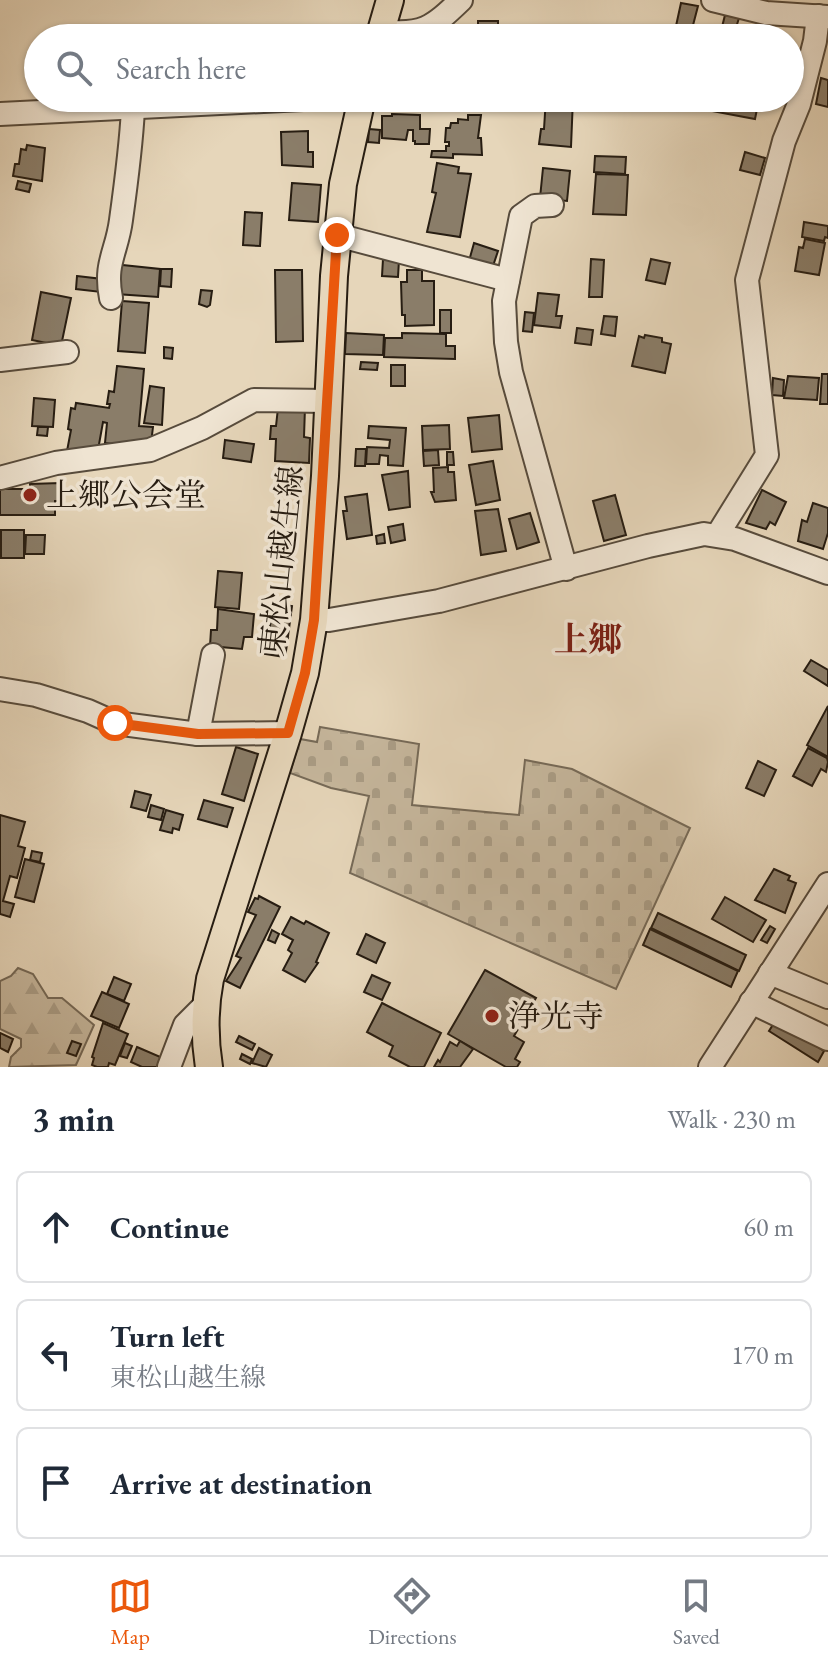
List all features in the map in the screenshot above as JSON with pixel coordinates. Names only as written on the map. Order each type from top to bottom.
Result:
[{"type":"main road","points":[[383,24],[390,0]]},
{"type":"main road","name":"東松山越生線","points":[[209,1067],[204,1035],[205,1005],[217,951],[288,733],[305,673],[314,620],[337,235],[343,184],[359,112]]},
{"type":"street","points":[[434,24],[461,0]]},
{"type":"street","points":[[713,0],[766,13],[823,16],[804,84]]},
{"type":"street","points":[[0,114],[53,112]]},
{"type":"street","points":[[111,298],[109,261],[121,223],[133,112]]},
{"type":"street","points":[[718,534],[767,455],[747,280],[784,141],[796,112]]},
{"type":"street","points":[[552,205],[535,206],[521,216],[504,301],[511,372],[566,569]]},
{"type":"street","points":[[337,235],[508,280]]},
{"type":"street","points":[[0,360],[67,352]]},
{"type":"street","points":[[0,478],[56,463],[150,450],[202,428],[254,400],[327,401]]},
{"type":"street","points":[[314,620],[439,601],[692,536],[718,534],[828,573]]},
{"type":"street","points":[[198,734],[213,655]]},
{"type":"street","points":[[0,689],[36,695],[115,723],[198,734],[288,733]]},
{"type":"street","points":[[710,1067],[828,884]]},
{"type":"street","points":[[770,973],[828,997]]},
{"type":"street","points":[[751,1002],[828,1039]]},
{"type":"street","points":[[169,1067],[185,1025],[205,1005]]},
{"type":"green space","points":[[320,727],[419,744],[412,805],[519,815],[525,760],[572,769],[690,828],[616,989],[350,873],[369,796],[331,788],[290,773],[300,739],[317,742]]},
{"type":"green space","points":[[18,968],[33,974],[48,998],[62,998],[94,1025],[76,1065],[9,1067],[11,1057],[21,1047],[21,1039],[0,1029],[0,981]]},
{"type":"building","points":[[681,3],[698,6],[693,24],[676,24]]},
{"type":"building","points":[[725,15],[739,18],[737,24],[723,24]]},
{"type":"building","points":[[478,21],[498,21],[498,24],[478,24]]},
{"type":"building","points":[[821,78],[828,80],[828,107],[816,104]]},
{"type":"building","points":[[545,112],[572,112],[571,147],[539,144],[541,129],[544,129]]},
{"type":"building","points":[[717,112],[756,112],[755,119]]},
{"type":"building","points":[[420,115],[420,129],[430,129],[429,144],[415,144],[413,130],[408,130],[406,140],[382,138],[382,116]]},
{"type":"building","points":[[468,115],[481,115],[478,138],[481,138],[482,155],[431,157],[432,151],[446,151],[446,146],[449,146],[449,142],[445,142],[446,128],[450,128],[451,123],[458,123],[458,119],[468,120]]},
{"type":"building","points":[[369,129],[380,130],[379,143],[368,142]]},
{"type":"building","points":[[308,131],[308,152],[313,152],[313,167],[282,165],[281,132]]},
{"type":"building","points":[[27,145],[45,148],[42,181],[13,176],[21,149],[26,150]]},
{"type":"building","points":[[745,152],[765,158],[760,175],[740,170]]},
{"type":"building","points":[[595,156],[626,157],[625,174],[594,172]]},
{"type":"building","points":[[437,163],[459,167],[458,173],[471,174],[460,237],[427,232],[436,193],[432,192]]},
{"type":"building","points":[[543,168],[570,171],[567,201],[540,198]]},
{"type":"building","points":[[596,174],[628,175],[626,215],[593,214]]},
{"type":"building","points":[[18,181],[31,184],[29,192],[16,189]]},
{"type":"building","points":[[292,183],[321,185],[318,222],[289,220]]},
{"type":"building","points":[[245,212],[262,213],[260,246],[243,245]]},
{"type":"building","points":[[804,222],[828,226],[828,238],[825,237],[824,241],[802,237]]},
{"type":"building","points":[[805,239],[825,243],[819,275],[795,271],[799,247],[803,248]]},
{"type":"building","points":[[474,243],[498,251],[492,269],[469,261]]},
{"type":"building","points":[[383,259],[399,260],[398,277],[382,276]]},
{"type":"building","points":[[591,259],[604,260],[602,297],[589,297]]},
{"type":"building","points":[[651,259],[670,263],[665,284],[646,280]]},
{"type":"building","points":[[113,264],[160,269],[158,297],[116,294]]},
{"type":"building","points":[[161,269],[172,269],[171,287],[160,286]]},
{"type":"building","points":[[275,270],[302,270],[303,341],[276,342]]},
{"type":"building","points":[[407,270],[422,270],[422,281],[434,281],[434,325],[405,326],[401,282],[407,282]]},
{"type":"building","points":[[77,276],[102,279],[101,292],[76,289]]},
{"type":"building","points":[[201,290],[212,291],[207,307],[199,304]]},
{"type":"building","points":[[41,292],[71,298],[61,346],[32,340]]},
{"type":"building","points":[[538,293],[559,295],[556,316],[562,316],[560,328],[534,325]]},
{"type":"building","points":[[122,301],[149,303],[145,353],[118,351]]},
{"type":"building","points":[[440,310],[451,310],[451,333],[440,333]]},
{"type":"building","points":[[525,312],[534,313],[532,332],[523,331]]},
{"type":"building","points":[[604,316],[617,317],[615,336],[601,334]]},
{"type":"building","points":[[577,328],[593,330],[591,345],[575,343]]},
{"type":"building","points":[[346,333],[384,335],[383,355],[345,354]]},
{"type":"building","points":[[402,333],[446,334],[446,346],[455,346],[455,359],[384,357],[385,338],[402,338]]},
{"type":"building","points":[[645,335],[662,338],[662,342],[671,344],[665,373],[632,366],[639,336],[644,338]]},
{"type":"building","points":[[164,347],[173,348],[172,359],[164,358]]},
{"type":"building","points":[[361,362],[378,363],[377,370],[360,369]]},
{"type":"building","points":[[391,365],[405,365],[405,386],[391,386]]},
{"type":"building","points":[[117,366],[144,369],[139,426],[153,427],[151,443],[136,447],[105,443],[107,423],[103,422],[98,450],[67,451],[71,408],[75,409],[76,403],[109,408],[109,391],[114,392]]},
{"type":"building","points":[[822,374],[828,374],[828,404],[820,404]]},
{"type":"building","points":[[788,376],[819,378],[817,400],[784,398]]},
{"type":"building","points":[[773,378],[784,380],[783,396],[772,395]]},
{"type":"building","points":[[150,386],[164,388],[162,425],[144,423]]},
{"type":"building","points":[[34,398],[55,400],[53,427],[32,426]]},
{"type":"building","points":[[305,407],[304,437],[310,438],[309,463],[275,461],[276,439],[270,439],[271,426],[276,426],[278,408]]},
{"type":"building","points":[[499,415],[502,449],[472,452],[468,418]]},
{"type":"building","points":[[449,425],[450,449],[423,450],[422,426]]},
{"type":"building","points":[[369,426],[406,428],[403,466],[388,465],[388,456],[380,455],[379,464],[366,464],[367,447],[389,448],[390,440],[368,438]]},
{"type":"building","points":[[38,427],[48,427],[47,436],[37,435]]},
{"type":"building","points":[[225,440],[254,444],[251,462],[223,458]]},
{"type":"building","points":[[356,449],[366,449],[365,466],[355,466]]},
{"type":"building","points":[[438,450],[439,465],[424,466],[423,451]]},
{"type":"building","points":[[447,452],[453,452],[454,465],[447,465]]},
{"type":"building","points":[[493,461],[500,500],[476,505],[469,465]]},
{"type":"building","points":[[448,467],[448,472],[454,472],[456,500],[435,502],[431,492],[434,492],[433,468]]},
{"type":"building","points":[[408,471],[410,507],[389,510],[382,475]]},
{"type":"building","name":"上郷公会堂","points":[[60,483],[60,501],[55,501],[55,515],[0,515],[0,489],[30,489],[30,484]]},
{"type":"building","points":[[762,490],[786,502],[775,525],[770,522],[766,529],[746,523]]},
{"type":"building","points":[[367,494],[372,535],[347,539],[343,511],[347,511],[345,497]]},
{"type":"building","points":[[615,495],[626,535],[604,541],[593,501]]},
{"type":"building","points":[[813,503],[828,508],[828,533],[823,549],[798,541],[802,520],[807,522]]},
{"type":"building","points":[[498,509],[506,551],[481,555],[475,511]]},
{"type":"building","points":[[530,513],[539,542],[517,549],[509,519]]},
{"type":"building","points":[[403,524],[405,540],[391,543],[388,527]]},
{"type":"building","points":[[1,530],[24,530],[24,558],[1,558]]},
{"type":"building","points":[[384,534],[385,543],[377,544],[376,536]]},
{"type":"building","points":[[26,535],[45,535],[44,554],[25,554]]},
{"type":"building","points":[[218,571],[242,573],[239,609],[215,607]]},
{"type":"building","points":[[273,603],[292,606],[288,636],[269,633]]},
{"type":"building","points":[[218,609],[254,614],[252,637],[244,637],[242,649],[210,646],[211,630],[217,630]]},
{"type":"building","points":[[268,635],[288,638],[285,657],[265,654]]},
{"type":"building","points":[[811,660],[828,670],[828,686],[804,671]]},
{"type":"building","points":[[828,706],[828,757],[807,745]]},
{"type":"building","points":[[236,747],[258,754],[244,801],[222,794]]},
{"type":"building","points":[[808,748],[827,758],[828,762],[826,772],[821,769],[812,786],[793,776]]},
{"type":"building","points":[[758,761],[776,770],[764,796],[746,788]]},
{"type":"building","points":[[135,791],[151,795],[146,811],[131,807]]},
{"type":"building","points":[[204,800],[233,808],[227,827],[198,819]]},
{"type":"building","points":[[151,805],[164,809],[161,820],[148,817]]},
{"type":"building","points":[[166,810],[183,815],[179,830],[173,828],[172,833],[160,830]]},
{"type":"building","points":[[0,815],[25,822],[18,846],[25,848],[17,878],[10,876],[3,901],[14,904],[10,917],[0,914]]},
{"type":"building","points":[[32,851],[42,853],[40,862],[30,860]]},
{"type":"building","points":[[25,859],[44,864],[34,902],[15,897]]},
{"type":"building","points":[[774,869],[790,876],[788,880],[796,883],[785,913],[755,900]]},
{"type":"building","points":[[259,896],[280,907],[240,988],[226,981],[241,958],[236,956],[256,915],[248,912]]},
{"type":"building","points":[[725,897],[766,920],[753,942],[712,919]]},
{"type":"building","points":[[658,913],[746,955],[739,971],[651,928]]},
{"type":"building","points":[[291,917],[329,933],[318,963],[305,982],[283,970],[292,953],[288,950],[293,940],[282,934]]},
{"type":"building","points":[[770,926],[775,929],[767,943],[761,940]]},
{"type":"building","points":[[650,929],[738,971],[731,987],[643,945]]},
{"type":"building","points":[[272,930],[279,934],[275,943],[268,940]]},
{"type":"building","points":[[366,934],[385,943],[376,963],[357,954]]},
{"type":"building","name":"浄光寺","points":[[485,970],[536,998],[514,1036],[524,1042],[515,1059],[520,1062],[517,1067],[506,1067],[448,1034]]},
{"type":"building","points":[[372,975],[390,983],[382,1000],[364,992]]},
{"type":"building","points":[[114,977],[131,984],[124,1001],[107,994]]},
{"type":"building","points":[[102,992],[129,1004],[119,1028],[91,1016]]},
{"type":"building","points":[[382,1003],[441,1033],[424,1067],[410,1067],[389,1056],[393,1046],[367,1032]]},
{"type":"building","points":[[776,1020],[824,1051],[818,1062],[769,1031]]},
{"type":"building","points":[[103,1023],[128,1034],[115,1065],[109,1063],[108,1067],[97,1067],[92,1065],[92,1057]]},
{"type":"building","points":[[0,1033],[13,1039],[8,1052],[0,1048]]},
{"type":"building","points":[[239,1036],[255,1044],[252,1050],[236,1042]]},
{"type":"building","points":[[72,1041],[81,1044],[76,1056],[67,1053]]},
{"type":"building","points":[[460,1041],[473,1049],[460,1067],[434,1067],[450,1042],[457,1046]]},
{"type":"building","points":[[125,1043],[132,1046],[127,1058],[120,1056]]},
{"type":"building","points":[[137,1047],[165,1059],[162,1067],[142,1067],[131,1062]]},
{"type":"building","points":[[259,1048],[272,1055],[266,1067],[252,1063]]},
{"type":"building","points":[[242,1054],[252,1059],[250,1064],[240,1059]]},
{"type":"place","name":"上郷公会堂","points":[[30,495]]},
{"type":"place","name":"浄光寺","points":[[492,1016]]},
{"type":"district","name":"上郷","points":[[588,639]]},
{"type":"route","points":[[115,723],[198,734],[288,733],[305,673],[314,620],[337,235]]}]
